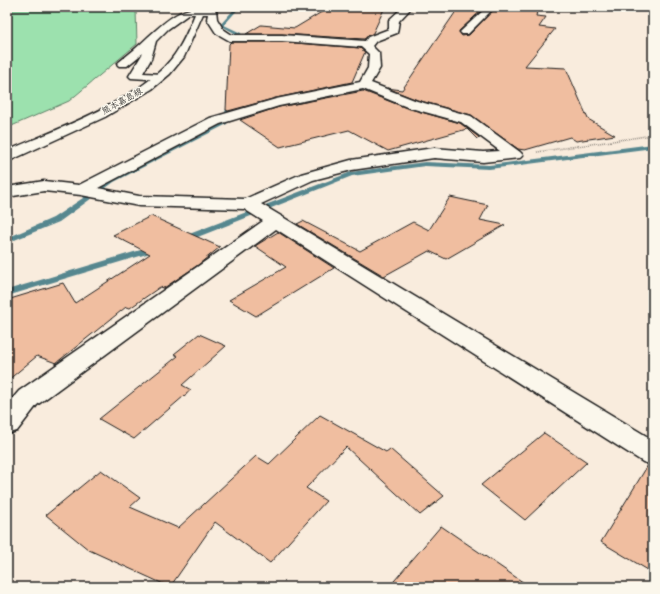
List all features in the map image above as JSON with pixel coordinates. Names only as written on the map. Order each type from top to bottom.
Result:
[{"type":"street","points":[[364,85],[374,68],[374,53],[366,46],[372,39],[394,31],[394,20],[408,7]]},
{"type":"street","points":[[465,32],[470,25],[487,13],[491,7]]},
{"type":"street","points":[[123,64],[186,12],[202,8],[213,12],[212,19],[219,31],[230,38],[282,38],[368,44]]},
{"type":"street","name":"熊本嘉島線","points":[[7,157],[116,105],[159,77],[179,57],[202,8]]},
{"type":"street","points":[[151,40],[149,52],[142,68],[135,76],[159,77]]},
{"type":"street","points":[[81,190],[159,152],[215,121],[276,103],[364,85],[412,104],[466,120],[515,155]]},
{"type":"street","points":[[7,192],[44,186],[81,190],[139,201],[248,204],[307,177],[351,165],[434,153],[483,157],[515,155]]},
{"type":"street","points":[[248,204],[274,222],[653,454]]},
{"type":"street","points":[[7,424],[28,398],[274,222]]},
{"type":"path","points":[[515,155],[653,135]]},
{"type":"green space","points":[[7,7],[120,7],[136,10],[137,44],[69,101],[7,128]]},
{"type":"building","points":[[330,7],[385,7],[373,33],[364,39],[282,34],[246,34],[261,25],[295,28]]},
{"type":"building","points":[[459,7],[485,7],[459,31],[462,36],[469,35],[496,7],[538,7],[536,16],[546,17],[539,27],[555,29],[525,66],[566,68],[588,119],[615,135],[576,141],[570,137],[525,150],[518,149],[471,115],[417,100],[387,88],[402,90]]},
{"type":"building","points":[[231,42],[282,42],[360,48],[365,52],[352,82],[276,98],[228,111],[226,110],[229,44]]},
{"type":"building","points":[[363,91],[407,108],[460,123],[480,138],[477,139],[467,129],[388,151],[349,130],[280,147],[240,120],[279,107]]},
{"type":"building","points":[[450,197],[488,205],[480,220],[505,225],[446,259],[429,251],[384,276],[297,224],[303,221],[360,251],[413,222],[429,230]]},
{"type":"building","points":[[151,216],[220,247],[198,265],[164,288],[160,287],[130,308],[126,307],[56,363],[37,356],[7,381],[7,300],[63,283],[75,303],[150,254],[113,235]]},
{"type":"building","points":[[278,232],[334,268],[256,316],[229,300],[286,267],[255,246]]},
{"type":"building","points":[[199,334],[226,346],[182,385],[191,390],[134,439],[99,419],[178,356],[174,354]]},
{"type":"building","points":[[320,415],[386,452],[390,449],[444,496],[420,515],[346,447],[306,488],[326,501],[270,563],[215,522],[170,587],[89,550],[46,515],[101,470],[140,498],[130,507],[178,528],[256,456],[269,464]]},
{"type":"building","points":[[544,433],[587,462],[525,520],[481,485]]},
{"type":"building","points":[[648,465],[653,466],[653,573],[601,542]]},
{"type":"building","points":[[441,526],[530,587],[389,587]]},
{"type":"waterway","points":[[238,7],[222,25],[240,34],[248,53]]},
{"type":"waterway","points":[[7,241],[56,220],[112,181],[225,123],[232,99]]},
{"type":"waterway","points":[[182,240],[351,174],[425,164],[489,167],[653,146]]},
{"type":"waterway","points":[[7,293],[157,248]]}]
